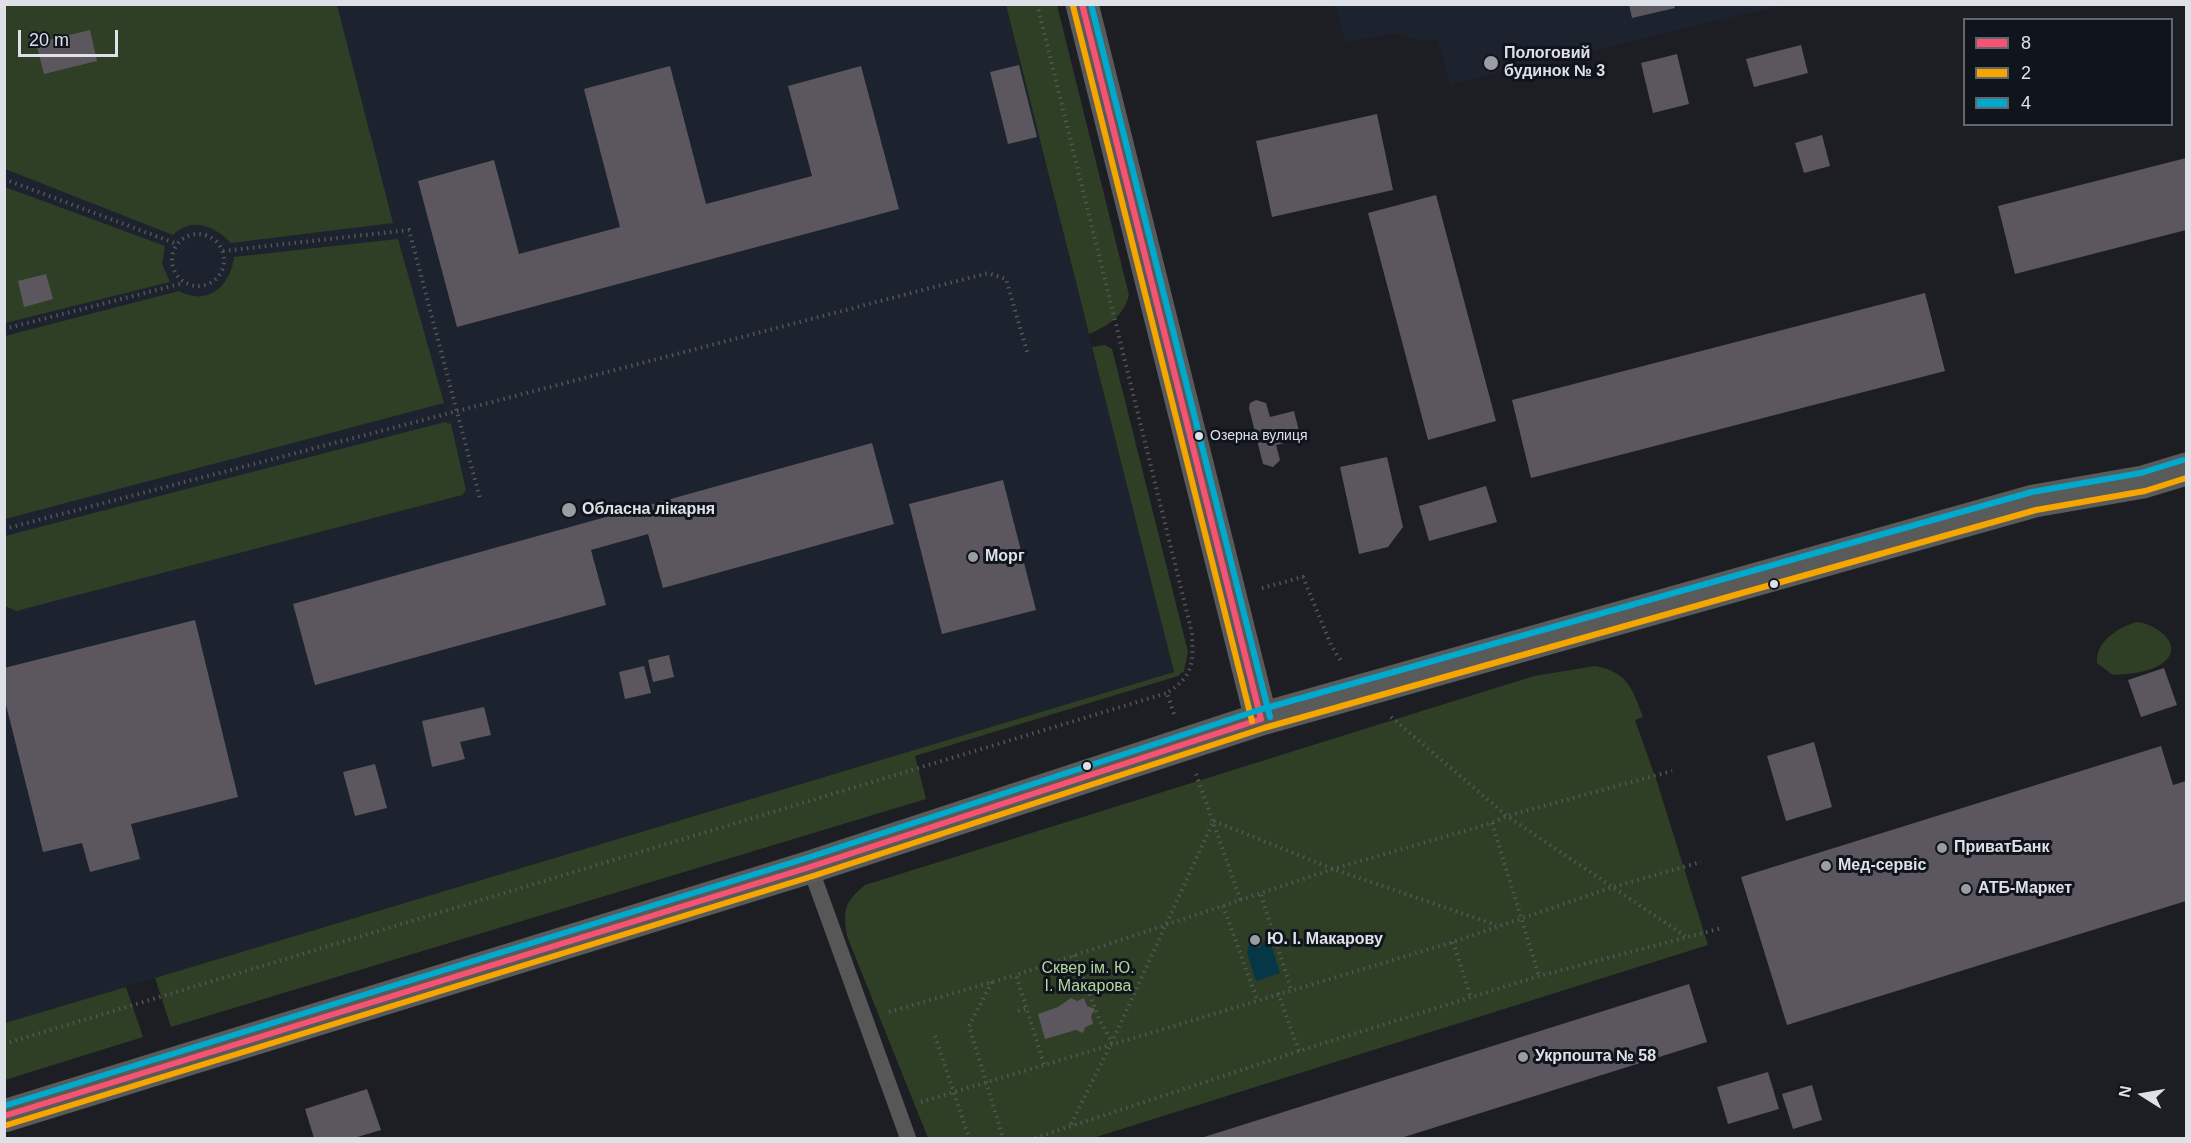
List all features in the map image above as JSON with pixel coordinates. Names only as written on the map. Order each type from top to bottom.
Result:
[{"type":"street","points":[[1082,4],[1261,719]]},
{"type":"street","points":[[4,1116],[810,867],[1261,719],[2034,501],[2143,482],[2187,469]]},
{"type":"lane","points":[[810,867],[908,1138]]},
{"type":"path","points":[[4,1044],[1167,693],[1185,681],[1193,662],[1192,633],[1037,4]]},
{"type":"path","points":[[4,179],[177,244]]},
{"type":"path","points":[[223,251],[409,230],[480,499]]},
{"type":"path","points":[[201,233],[213,238],[223,251],[224,269],[218,279],[207,285],[195,287],[184,283],[176,275],[171,263],[177,244],[190,235],[201,233]]},
{"type":"path","points":[[4,529],[988,273],[1006,279],[1028,355]]},
{"type":"path","points":[[4,330],[184,283]]},
{"type":"path","points":[[1185,607],[1303,577],[1331,645],[1360,692],[1507,816],[1686,937]]},
{"type":"path","points":[[1167,693],[1241,901]]},
{"type":"path","points":[[865,1019],[1016,975],[1167,922],[1261,895],[1333,869],[1492,823],[1507,816],[1672,771]]},
{"type":"path","points":[[1214,821],[1333,869],[1496,926]]},
{"type":"path","points":[[1071,1126],[1214,821]]},
{"type":"path","points":[[1492,823],[1539,976]]},
{"type":"path","points":[[897,1110],[1112,1042],[1453,942],[1613,887],[1701,862]]},
{"type":"path","points":[[1261,895],[1292,989]]},
{"type":"path","points":[[1223,906],[1257,999]]},
{"type":"path","points":[[1035,1138],[1299,1051],[1539,976],[1722,928]]},
{"type":"path","points":[[1453,942],[1471,998]]},
{"type":"path","points":[[1074,955],[1100,1021],[1112,1042]]},
{"type":"path","points":[[1016,975],[1044,1064]]},
{"type":"path","points":[[992,982],[969,1026],[1003,1138]]},
{"type":"path","points":[[1278,993],[1299,1051]]},
{"type":"path","points":[[1018,1011],[1027,1008]]},
{"type":"path","points":[[935,1036],[969,1138]]},
{"type":"shaded area","name":"Обласна лікарня","points":[[5,5],[1006,5],[1174,672],[5,1023]]},
{"type":"shaded area","name":"Пологовий будинок № 3","points":[[1335,5],[1784,5],[1450,84],[1437,39],[1423,41],[1396,33],[1345,42]]},
{"type":"green space","points":[[4,5],[337,5],[393,223],[231,243],[218,232],[203,226],[188,226],[173,235],[5,169]]},
{"type":"green space","points":[[1006,5],[1057,5],[1129,295],[1119,315],[1089,334]]},
{"type":"green space","points":[[5,187],[165,246],[162,264],[170,282],[5,323]]},
{"type":"green space","points":[[398,239],[444,403],[5,519],[5,336],[179,291],[190,295],[208,295],[223,284],[232,267],[234,257]]},
{"type":"green space","points":[[1105,345],[1112,349],[1188,652],[1184,671],[1178,676],[915,756],[926,799],[171,1027],[155,978],[1174,672],[1092,347]]},
{"type":"green space","points":[[445,422],[451,424],[466,490],[462,495],[16,611],[5,606],[5,536]]},
{"type":"green space","points":[[2137,622],[2153,627],[2167,638],[2171,644],[2168,658],[2149,670],[2113,675],[2097,663],[2100,648],[2116,631]]},
{"type":"green space","name":"Сквер ім. Ю. І. Макарова","points":[[1595,666],[1615,672],[1622,677],[1636,698],[1643,717],[1635,720],[1708,945],[1093,1138],[928,1138],[847,936],[845,913],[847,907],[865,885],[1534,676]]},
{"type":"green space","points":[[126,987],[143,1037],[5,1080],[5,1023]]},
{"type":"water","points":[[1265,940],[1271,944],[1280,973],[1256,981],[1247,953],[1249,944],[1259,948]]},
{"type":"building","points":[[1629,4],[1674,4],[1675,8],[1632,18]]},
{"type":"building","points":[[90,30],[97,61],[44,74],[36,43]]},
{"type":"building","points":[[1801,45],[1808,73],[1754,87],[1746,59]]},
{"type":"building","points":[[1677,54],[1689,104],[1653,113],[1641,63]]},
{"type":"building","points":[[1019,65],[1037,137],[1008,144],[990,72]]},
{"type":"building","points":[[670,66],[706,204],[812,176],[788,86],[861,66],[899,209],[457,327],[418,181],[494,160],[519,254],[620,227],[584,89]]},
{"type":"building","points":[[1377,114],[1393,190],[1272,217],[1256,141]]},
{"type":"building","points":[[1822,135],[1830,166],[1804,173],[1795,143]]},
{"type":"building","points":[[2186,158],[2186,230],[2015,274],[1998,206]]},
{"type":"building","points":[[1436,195],[1496,421],[1428,440],[1368,213]]},
{"type":"building","points":[[46,274],[53,299],[24,307],[18,281]]},
{"type":"building","points":[[1925,293],[1945,371],[1531,478],[1512,400]]},
{"type":"building","points":[[1256,400],[1266,403],[1270,417],[1294,411],[1301,439],[1276,445],[1280,460],[1273,467],[1263,464],[1249,408],[1250,403]]},
{"type":"building","points":[[872,443],[894,524],[663,588],[648,534],[591,550],[606,605],[315,685],[293,604]]},
{"type":"building","points":[[1387,457],[1403,527],[1388,547],[1359,554],[1340,467]]},
{"type":"building","name":"Морг","points":[[1003,480],[1036,610],[942,634],[909,504]]},
{"type":"building","points":[[1486,486],[1497,522],[1429,541],[1419,506]]},
{"type":"building","points":[[195,620],[238,797],[131,824],[140,859],[90,872],[82,843],[43,852],[4,697],[4,668]]},
{"type":"building","points":[[669,655],[674,677],[653,682],[648,660]]},
{"type":"building","points":[[644,666],[651,693],[625,699],[619,672]]},
{"type":"building","points":[[2164,668],[2177,705],[2141,717],[2128,680]]},
{"type":"building","points":[[484,707],[491,735],[460,742],[465,759],[432,767],[422,721]]},
{"type":"building","points":[[1814,742],[1832,807],[1786,821],[1767,756]]},
{"type":"building","name":"АТБ-Маркет","points":[[2161,746],[2173,785],[2186,781],[2186,901],[1787,1025],[1741,877]]},
{"type":"building","points":[[375,764],[387,808],[355,816],[343,772]]},
{"type":"building","points":[[1689,984],[1707,1042],[1401,1138],[1201,1138]]},
{"type":"building","points":[[1071,998],[1077,1001],[1084,998],[1087,1006],[1095,1009],[1091,1016],[1093,1024],[1085,1027],[1083,1033],[1076,1030],[1045,1039],[1038,1014],[1058,1007]]},
{"type":"building","points":[[1768,1072],[1779,1109],[1728,1124],[1717,1087]]},
{"type":"building","points":[[1812,1085],[1822,1120],[1793,1129],[1782,1094]]},
{"type":"building","points":[[367,1089],[381,1130],[354,1138],[314,1138],[305,1109]]},
{"type":"transit line","name":"8","points":[[1082,4],[1261,719]]},
{"type":"transit line","name":"4","points":[[1091,4],[1270,717]]},
{"type":"transit line","name":"2","points":[[1073,6],[1252,721]]},
{"type":"transit line","name":"4","points":[[4,1106],[807,858],[1259,710],[2032,492],[2141,473],[2183,460]]},
{"type":"transit line","name":"2","points":[[7,1125],[813,876],[1264,728],[2036,510],[2145,491],[2186,478]]},
{"type":"transit line","name":"8","points":[[4,1116],[810,867],[1261,719]]},
{"type":"place","name":"Пологовий будинок № 3","points":[[1491,63]]},
{"type":"place","name":"Озерна вулиця","points":[[1199,436]]},
{"type":"place","name":"Обласна лікарня","points":[[569,510]]},
{"type":"place","name":"Морг","points":[[973,557]]},
{"type":"place","name":"ПриватБанк","points":[[1942,848]]},
{"type":"place","name":"Мед-сервіс","points":[[1826,866]]},
{"type":"place","name":"АТБ-Маркет","points":[[1966,889]]},
{"type":"place","name":"Ю. І. Макарову","points":[[1255,940]]},
{"type":"place","name":"Укрпошта № 58","points":[[1523,1057]]}]
